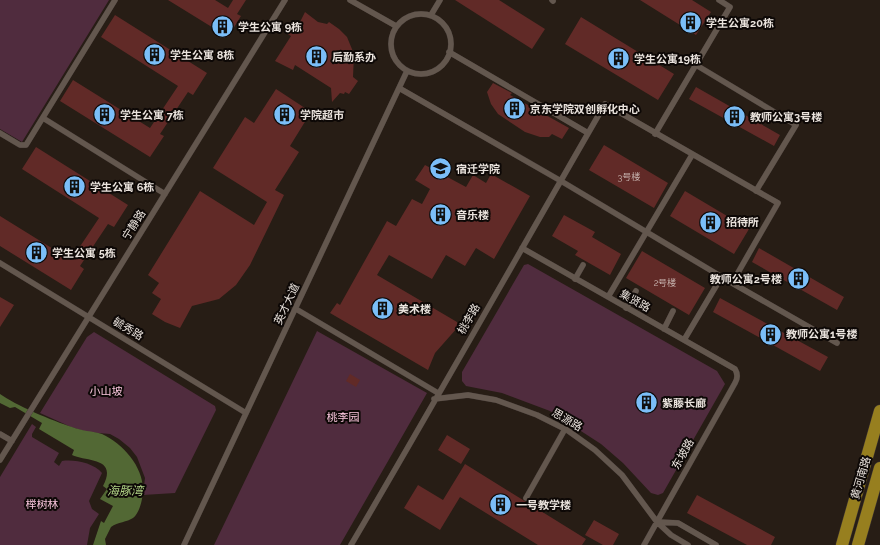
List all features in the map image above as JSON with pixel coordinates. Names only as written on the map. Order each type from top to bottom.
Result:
[{"type":"main road","name":"黄河南路","points":[[842,545],[880,411]]},
{"type":"main road","name":"黄河南路","points":[[858,545],[880,468]]},
{"type":"lane","points":[[0,133],[20,145],[26,146],[115,0]]},
{"type":"lane","name":"宁静路","points":[[0,460],[285,0]]},
{"type":"lane","points":[[350,0],[396,26]]},
{"type":"lane","points":[[431,15],[440,0]]},
{"type":"lane","points":[[718,0],[730,7],[655,134],[778,203],[732,282]]},
{"type":"lane","points":[[412,14],[431,15],[442,22],[447,29],[451,38],[449,52],[443,65],[435,71],[426,74],[407,71],[399,65],[393,56],[390,46],[391,36],[396,26],[403,19],[412,14]]},
{"type":"lane","points":[[449,52],[588,132]]},
{"type":"lane","points":[[696,65],[796,125],[756,191]]},
{"type":"lane","name":"英才大道","points":[[184,545],[407,71]]},
{"type":"lane","points":[[399,88],[837,343]]},
{"type":"lane","name":"桃李路","points":[[351,545],[605,104],[655,134]]},
{"type":"lane","points":[[43,118],[165,194]]},
{"type":"lane","points":[[608,297],[692,155]]},
{"type":"lane","name":"集贤路","points":[[522,248],[684,340],[737,372]]},
{"type":"lane","name":"毓秀路","points":[[0,263],[246,413]]},
{"type":"lane","points":[[575,279],[583,264]]},
{"type":"lane","points":[[684,340],[722,276]]},
{"type":"lane","points":[[626,308],[636,291]]},
{"type":"lane","points":[[296,308],[438,393]]},
{"type":"lane","points":[[664,329],[673,311]]},
{"type":"lane","name":"东坡路","points":[[644,545],[735,383],[737,372]]},
{"type":"lane","name":"思源路","points":[[434,399],[468,395],[496,400],[537,415],[565,429],[595,450],[622,475],[657,522],[671,535],[688,545]]},
{"type":"lane","points":[[526,498],[565,429]]},
{"type":"lane","points":[[0,434],[12,441]]},
{"type":"lane","points":[[657,522],[678,523],[716,545]]},
{"type":"green space","points":[[0,0],[109,0],[22,142],[0,129]]},
{"type":"green space","points":[[528,264],[717,371],[725,384],[663,493],[658,495],[651,493],[623,463],[601,444],[550,411],[502,393],[466,386],[462,381],[462,372],[524,265]]},
{"type":"green space","name":"桃李园","points":[[317,331],[427,393],[340,545],[214,545]]},
{"type":"green space","name":"小山坡","points":[[94,332],[215,406],[216,410],[175,493],[143,495],[145,478],[137,457],[130,448],[119,439],[110,434],[87,432],[71,427],[40,413],[87,337]]},
{"type":"green space","name":"榉树林","points":[[32,424],[36,427],[32,437],[59,453],[54,462],[59,466],[62,461],[78,461],[89,464],[102,473],[89,501],[92,509],[99,514],[90,528],[87,545],[0,545],[0,477]]},
{"type":"water","name":"海豚湾","points":[[0,394],[24,408],[55,421],[102,434],[110,438],[124,450],[136,464],[142,481],[143,493],[141,505],[133,518],[111,527],[105,539],[106,545],[93,545],[101,521],[104,523],[113,506],[100,499],[107,489],[103,486],[107,477],[107,470],[104,465],[99,462],[72,455],[74,450],[39,429],[42,423],[15,407],[10,408],[0,403]]},
{"type":"building","name":"学生公寓 9栋","points":[[168,0],[215,0],[228,8],[233,0],[246,0],[237,14],[241,16],[228,37]]},
{"type":"building","points":[[455,0],[499,0],[545,29],[532,49]]},
{"type":"building","name":"学生公寓20栋","points":[[640,0],[692,0],[711,12],[696,35]]},
{"type":"building","name":"后勤系办","points":[[305,12],[318,22],[327,24],[329,22],[339,29],[347,37],[354,54],[353,77],[358,81],[349,94],[345,92],[344,94],[340,93],[332,102],[331,88],[295,65],[293,70],[275,61],[291,36],[286,33],[290,25],[299,24]]},
{"type":"building","points":[[115,15],[207,73],[193,95],[188,92],[160,134],[164,136],[150,157],[60,101],[73,80],[150,128],[178,86],[101,37]]},
{"type":"building","name":"学生公寓19栋","points":[[581,17],[674,74],[658,100],[565,44]]},
{"type":"building","name":"京东学院双创孵化中心","points":[[493,83],[512,93],[510,95],[569,128],[562,139],[552,134],[549,137],[540,137],[525,132],[498,114],[491,104],[487,92]]},
{"type":"building","name":"教师公寓3号楼","points":[[696,87],[780,135],[774,146],[689,99]]},
{"type":"building","points":[[276,89],[311,112],[290,146],[299,152],[275,190],[284,195],[250,265],[236,285],[219,299],[192,306],[180,328],[165,322],[152,314],[161,299],[152,293],[159,283],[148,275],[200,191],[254,225],[267,202],[213,168],[245,117],[254,123]]},
{"type":"building","points":[[604,145],[668,183],[654,208],[589,170]]},
{"type":"building","points":[[36,147],[128,205],[114,227],[108,224],[80,266],[84,269],[71,290],[0,246],[0,216],[71,260],[99,218],[22,169]]},
{"type":"building","points":[[425,165],[466,187],[473,175],[486,183],[491,174],[530,196],[494,259],[476,248],[465,266],[446,255],[432,279],[389,255],[377,275],[457,322],[458,327],[435,353],[428,370],[330,313],[337,303],[340,305],[387,221],[396,226],[412,199],[422,204],[430,189],[415,180]]},
{"type":"building","name":"招待所","points":[[685,191],[749,229],[734,254],[670,216]]},
{"type":"building","points":[[564,215],[595,232],[592,237],[621,254],[610,275],[575,255],[578,251],[552,236]]},
{"type":"building","name":"教师公寓2号楼","points":[[759,248],[844,297],[837,310],[752,262]]},
{"type":"building","points":[[642,251],[705,288],[689,315],[626,278]]},
{"type":"building","points":[[0,297],[14,305],[0,327]]},
{"type":"building","name":"教师公寓1号楼","points":[[720,298],[828,357],[820,371],[713,312]]},
{"type":"building","points":[[350,374],[360,380],[356,387],[346,381]]},
{"type":"building","points":[[447,435],[470,449],[461,464],[438,450]]},
{"type":"building","name":"一号教学楼","points":[[465,464],[586,539],[582,545],[538,545],[460,497],[440,530],[404,508],[418,485],[443,500]]},
{"type":"building","points":[[697,495],[775,537],[771,545],[747,545],[687,513]]},
{"type":"building","points":[[594,520],[619,534],[613,545],[603,545],[585,535]]},
{"type":"place","name":"学生公寓20栋","points":[[691,23]]},
{"type":"place","name":"学生公寓 9栋","points":[[222,27]]},
{"type":"place","name":"学生公寓 8栋","points":[[154,55]]},
{"type":"place","name":"后勤系办","points":[[316,57]]},
{"type":"place","name":"学生公寓19栋","points":[[619,59]]},
{"type":"place","name":"京东学院双创孵化中心","points":[[515,109]]},
{"type":"place","name":"学生公寓 7栋","points":[[105,115]]},
{"type":"place","name":"学院超市","points":[[284,115]]},
{"type":"place","name":"教师公寓3号楼","points":[[735,117]]},
{"type":"place","name":"宿迁学院","points":[[440,169]]},
{"type":"place","name":"学生公寓 6栋","points":[[75,187]]},
{"type":"place","name":"音乐楼","points":[[441,215]]},
{"type":"place","name":"招待所","points":[[710,222]]},
{"type":"place","name":"学生公寓 5栋","points":[[36,253]]},
{"type":"place","name":"教师公寓2号楼","points":[[798,279]]},
{"type":"place","name":"美术楼","points":[[383,309]]},
{"type":"place","name":"教师公寓1号楼","points":[[770,334]]},
{"type":"place","name":"紫藤长廊","points":[[646,403]]},
{"type":"place","name":"一号教学楼","points":[[501,505]]}]
